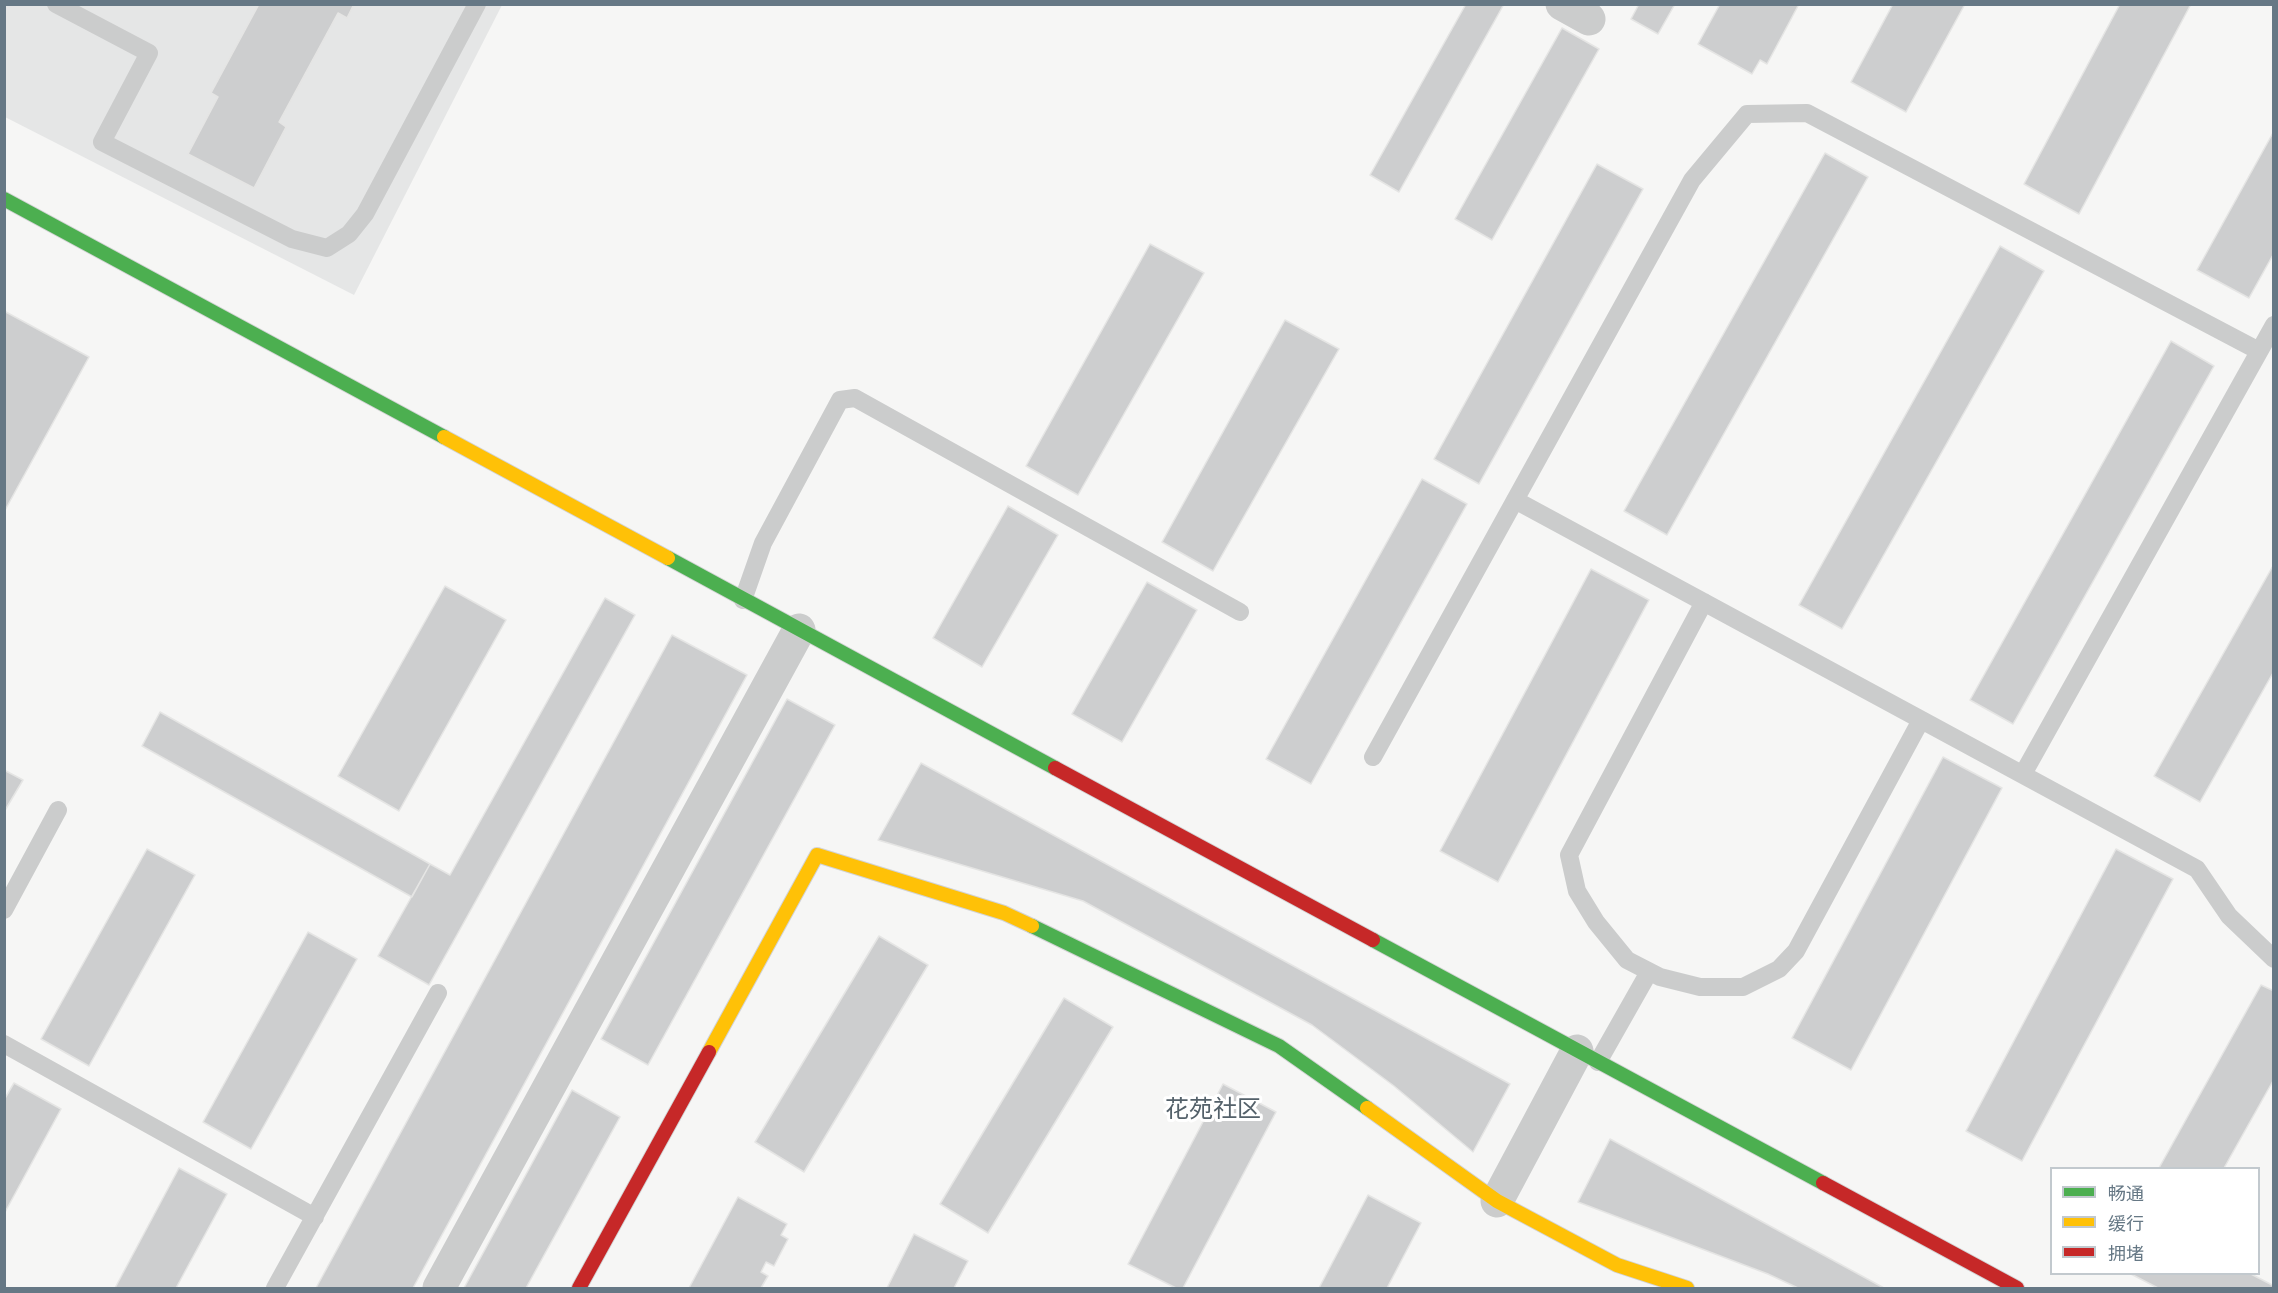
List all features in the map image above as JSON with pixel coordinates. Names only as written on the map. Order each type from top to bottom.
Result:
[{"type":"street","points":[[4,199],[2017,1288]]},
{"type":"street","points":[[439,1288],[799,630]]},
{"type":"street","points":[[579,1288],[817,855],[1004,913],[1279,1046],[1497,1201],[1617,1264],[1687,1288]]},
{"type":"street","points":[[1497,1201],[1588,1057]]},
{"type":"lane","points":[[56,4],[148,53],[102,142],[292,239],[327,248],[349,234],[365,214],[477,4]]},
{"type":"lane","points":[[1373,757],[1692,180],[1747,114],[1807,113],[2259,351]]},
{"type":"lane","points":[[2023,774],[2274,325]]},
{"type":"lane","points":[[742,600],[763,543],[840,400],[855,398],[1240,612]]},
{"type":"lane","points":[[1515,500],[2197,869],[2229,916],[2274,959]]},
{"type":"lane","points":[[1704,602],[1569,855],[1577,891],[1596,922],[1627,960],[1649,972],[1700,987],[1743,987],[1779,969],[1796,951],[1921,720]]},
{"type":"lane","points":[[4,910],[58,810]]},
{"type":"lane","points":[[1588,1057],[1649,972]]},
{"type":"lane","points":[[275,1288],[438,993]]},
{"type":"lane","points":[[4,1044],[315,1216]]},
{"type":"shaded area","points":[[4,5],[502,5],[354,295],[5,117]]},
{"type":"building","points":[[256,4],[354,4],[347,18],[338,13],[279,122],[286,127],[254,188],[188,154],[218,97],[211,93],[258,6]]},
{"type":"building","points":[[1466,4],[1504,4],[1399,192],[1370,175]]},
{"type":"building","points":[[1639,4],[1675,4],[1658,34],[1631,19]]},
{"type":"building","points":[[1720,4],[1799,4],[1767,64],[1760,60],[1752,74],[1698,44]]},
{"type":"building","points":[[1893,4],[1965,4],[1906,112],[1851,82]]},
{"type":"building","points":[[2120,4],[2191,4],[2079,214],[2024,184]]},
{"type":"building","points":[[1562,28],[1599,49],[1492,240],[1455,219]]},
{"type":"building","points":[[2274,131],[2274,253],[2249,298],[2197,270]]},
{"type":"building","points":[[1825,153],[1868,177],[1667,535],[1624,511]]},
{"type":"building","points":[[1597,164],[1643,189],[1479,484],[1434,459]]},
{"type":"building","points":[[1150,244],[1204,273],[1078,495],[1026,466]]},
{"type":"building","points":[[2000,246],[2044,271],[1842,629],[1799,605]]},
{"type":"building","points":[[4,311],[89,357],[4,512]]},
{"type":"building","points":[[1285,320],[1339,349],[1213,571],[1162,542]]},
{"type":"building","points":[[2171,341],[2214,366],[2013,724],[1970,700]]},
{"type":"building","points":[[1422,479],[1467,504],[1311,784],[1266,759]]},
{"type":"building","points":[[1008,506],[1058,535],[982,667],[933,638]]},
{"type":"building","points":[[2274,564],[2274,671],[2200,802],[2154,776]]},
{"type":"building","points":[[1591,569],[1649,600],[1498,882],[1440,851]]},
{"type":"building","points":[[1147,582],[1197,610],[1122,742],[1072,714]]},
{"type":"building","points":[[445,586],[506,620],[399,811],[338,776]]},
{"type":"building","points":[[605,598],[635,615],[429,985],[378,956],[430,864],[450,875]]},
{"type":"building","points":[[672,635],[747,675],[413,1288],[316,1288]]},
{"type":"building","points":[[787,699],[835,725],[648,1065],[601,1039]]},
{"type":"building","points":[[160,712],[430,864],[412,897],[142,746]]},
{"type":"building","points":[[1943,757],[2002,788],[1851,1070],[1792,1038]]},
{"type":"building","points":[[921,763],[1510,1084],[1473,1152],[1394,1086],[1312,1025],[1083,901],[878,840]]},
{"type":"building","points":[[4,770],[23,780],[4,812]]},
{"type":"building","points":[[147,849],[195,875],[89,1066],[41,1039]]},
{"type":"building","points":[[2116,849],[2173,879],[2022,1161],[1966,1131]]},
{"type":"building","points":[[308,932],[357,959],[251,1149],[203,1122]]},
{"type":"building","points":[[879,936],[928,965],[804,1172],[755,1142]]},
{"type":"building","points":[[2261,985],[2274,991],[2274,1079],[2225,1167],[2160,1167]]},
{"type":"building","points":[[1064,998],[1113,1027],[988,1233],[940,1204]]},
{"type":"building","points":[[14,1083],[61,1109],[4,1214],[4,1100]]},
{"type":"building","points":[[1223,1084],[1276,1112],[1183,1288],[1176,1288],[1128,1264]]},
{"type":"building","points":[[572,1090],[620,1117],[526,1288],[464,1288]]},
{"type":"building","points":[[1610,1139],[1884,1288],[1798,1288],[1768,1274],[1578,1202]]},
{"type":"building","points":[[179,1168],[227,1194],[176,1288],[115,1288]]},
{"type":"building","points":[[1368,1195],[1421,1223],[1387,1288],[1319,1288]]},
{"type":"building","points":[[738,1197],[787,1224],[781,1235],[788,1239],[774,1266],[766,1262],[761,1272],[768,1276],[761,1288],[689,1288]]},
{"type":"building","points":[[914,1234],[968,1261],[954,1288],[887,1288]]},
{"type":"building","points":[[2133,1275],[2253,1275],[2274,1286],[2274,1288],[2158,1288]]},
{"type":"traffic: fast","points":[[4,199],[444,437]]},
{"type":"traffic: fast","points":[[668,558],[1055,768]]},
{"type":"traffic: fast","points":[[1032,926],[1279,1046],[1367,1108]]},
{"type":"traffic: fast","points":[[1373,940],[1823,1183]]},
{"type":"traffic: slow","points":[[444,437],[668,558]]},
{"type":"traffic: slow","points":[[709,1052],[817,855],[1004,913],[1032,926]]},
{"type":"traffic: slow","points":[[1367,1108],[1497,1201],[1617,1265],[1687,1288]]},
{"type":"traffic: jam","points":[[1055,768],[1373,940]]},
{"type":"traffic: jam","points":[[579,1288],[709,1052]]},
{"type":"traffic: jam","points":[[1823,1183],[2017,1288]]},
{"type":"district","name":"花苑社区","points":[[1213,1111]]}]
